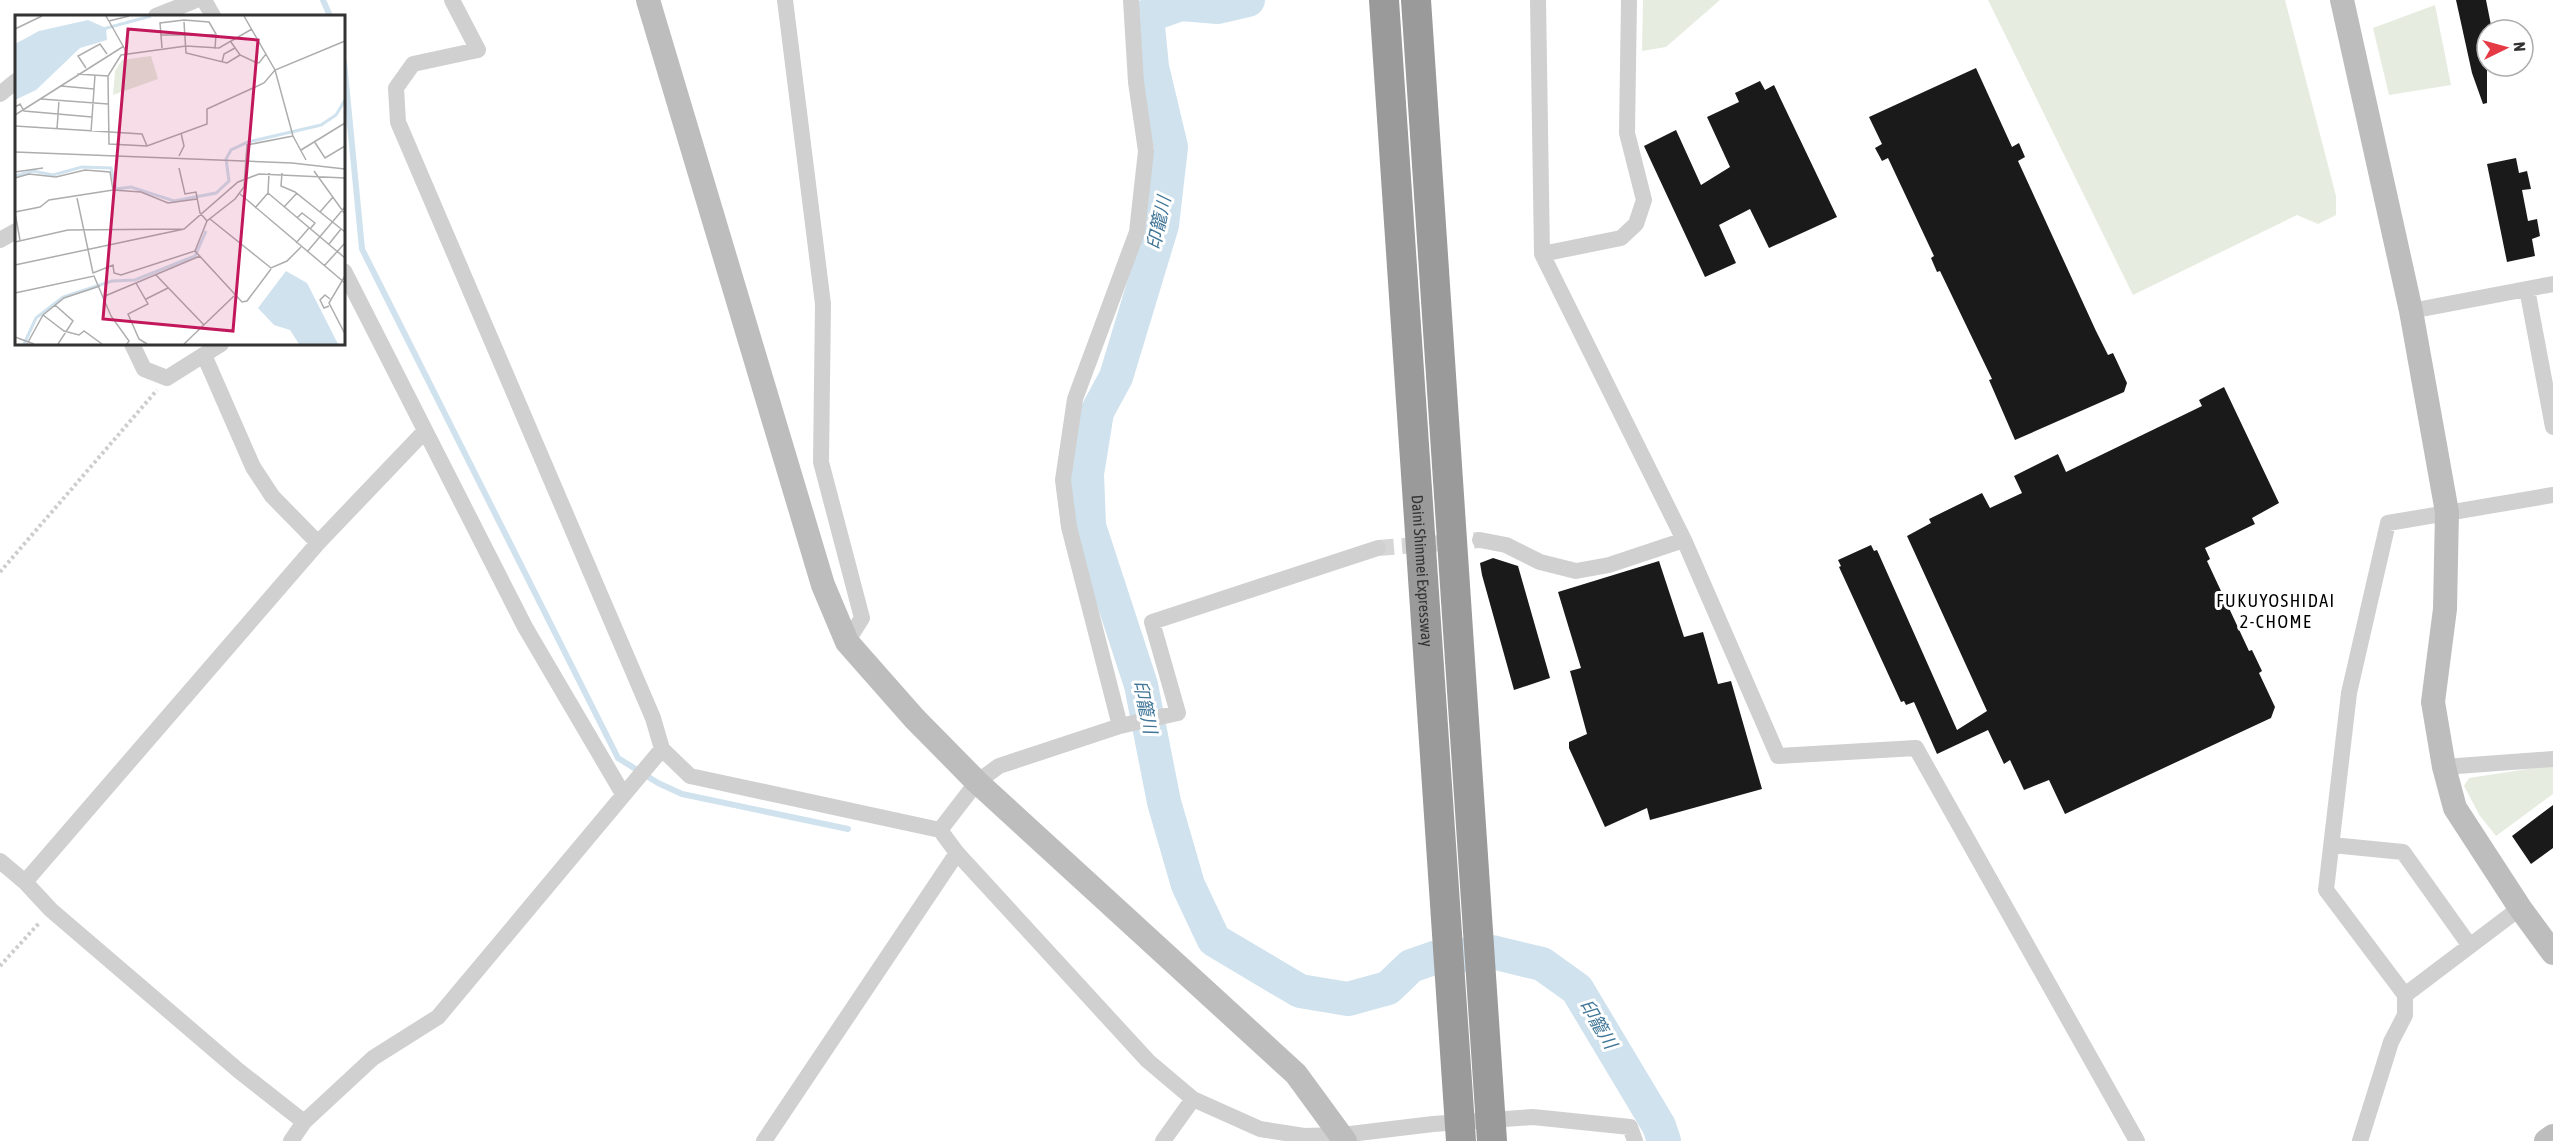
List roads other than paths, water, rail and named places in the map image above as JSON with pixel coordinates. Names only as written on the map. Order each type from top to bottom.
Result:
[{"type":"highway","name":"Daini Shinmei Expressway","points":[[1384,0],[1461,1141]]},
{"type":"highway","name":"Daini Shinmei Expressway","points":[[1416,0],[1492,1141]]},
{"type":"street","points":[[158,15],[196,0]]},
{"type":"street","points":[[204,0],[212,15]]},
{"type":"street","points":[[452,0],[478,50],[413,64],[396,88],[398,122],[653,718],[662,749],[690,776],[940,830],[957,852],[1148,1061],[1193,1099],[1260,1129],[1304,1136],[1343,1138],[1433,1124],[1533,1118],[1630,1127],[1635,1141]]},
{"type":"street","points":[[648,0],[823,585],[846,642],[977,783],[1296,1074],[1343,1138]]},
{"type":"street","points":[[785,0],[823,304],[821,462],[862,618],[846,642]]},
{"type":"street","points":[[1120,726],[1069,527],[1063,480],[1075,399],[1137,232],[1146,151],[1136,82],[1131,0]]},
{"type":"street","points":[[1538,0],[1542,254],[1684,540],[1778,756],[1916,748],[2137,1141]]},
{"type":"street","points":[[1542,254],[1621,237],[1636,224],[1644,200],[1627,133],[1629,0]]},
{"type":"street","points":[[2346,1],[2411,311],[2447,512],[2445,609],[2433,702],[2444,767],[2455,808],[2520,908],[2553,953]]},
{"type":"street","points":[[0,94],[15,82]]},
{"type":"street","points":[[0,240],[15,232]]},
{"type":"street","points":[[345,273],[525,627],[623,794]]},
{"type":"street","points":[[2411,311],[2553,284]]},
{"type":"street","points":[[2527,289],[2553,427]]},
{"type":"street","points":[[132,345],[144,369],[167,378],[219,345]]},
{"type":"street","points":[[204,355],[253,467],[272,496],[318,543]]},
{"type":"street","points":[[25,882],[318,543],[424,432]]},
{"type":"street","points":[[2360,1141],[2391,1042],[2405,1015],[2405,995],[2326,890],[2349,693],[2388,523],[2553,495]]},
{"type":"street","points":[[1480,540],[1506,545],[1540,562],[1576,571],[1609,565],[1684,540]]},
{"type":"street","points":[[940,830],[977,783],[999,766],[1120,726],[1178,713],[1152,622],[1378,548]]},
{"type":"street","points":[[291,1141],[304,1122],[373,1058],[438,1017],[662,749]]},
{"type":"street","points":[[2444,767],[2553,759]]},
{"type":"street","points":[[2332,845],[2403,852],[2470,946]]},
{"type":"street","points":[[764,1141],[957,852]]},
{"type":"street","points":[[0,861],[25,882],[51,910],[239,1071],[304,1122]]},
{"type":"street","points":[[2405,995],[2520,908]]},
{"type":"street","points":[[1163,1141],[1193,1099]]},
{"type":"street","points":[[2546,1141],[2553,1136]]},
{"type":"waterway","points":[[323,0],[330,15]]},
{"type":"waterway","name":"印籠川","points":[[1248,0],[1218,7],[1181,4],[1147,16],[1152,67],[1171,147],[1162,225],[1116,377],[1097,412],[1087,474],[1089,526],[1141,685],[1164,802],[1188,885],[1214,940],[1300,991],[1348,999],[1388,988],[1411,966],[1434,958],[1492,952],[1542,964],[1577,989],[1659,1126],[1664,1141]]},
{"type":"waterway","points":[[345,72],[362,249],[618,758],[658,783],[682,794],[848,829]]},
{"type":"tunnel","points":[[1378,548],[1480,540]]},
{"type":"district","name":"FUKUYOSHIDAI 2-CHOME","points":[[2276,611]]}]
